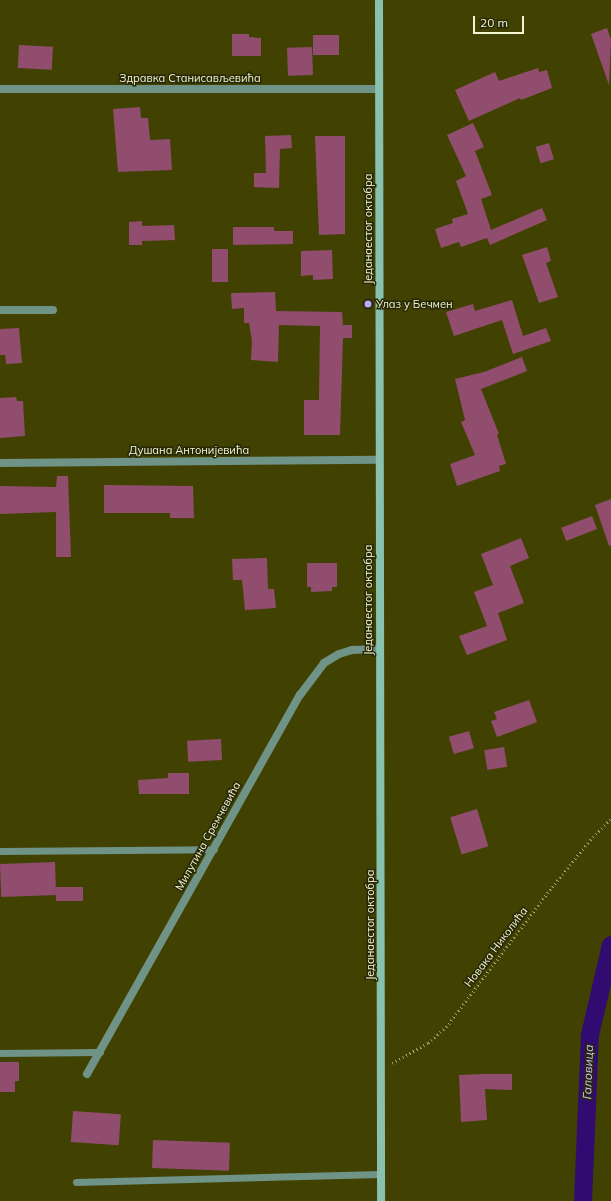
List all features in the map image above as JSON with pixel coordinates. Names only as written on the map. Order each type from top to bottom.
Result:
[{"type":"main road","name":"Једанаестог октобра","points":[[379,0],[381,1201]]},
{"type":"street","name":"Здравка Станисављевића","points":[[0,89],[379,89]]},
{"type":"street","points":[[0,310],[53,310]]},
{"type":"street","name":"Душана Антонијевића","points":[[0,463],[379,460]]},
{"type":"street","name":"Милутина Сремчевића","points":[[86,1074],[100,1052],[214,850],[272,741],[324,663],[352,650],[379,649]]},
{"type":"lane","points":[[0,851],[214,850]]},
{"type":"lane","points":[[0,1053],[100,1052]]},
{"type":"lane","points":[[76,1182],[381,1174]]},
{"type":"path","name":"Новака Николића","points":[[381,1069],[428,1043],[446,1027],[552,887],[590,840],[611,818]]},
{"type":"building","points":[[607,28],[611,40],[609,85],[591,34]]},
{"type":"building","points":[[232,34],[249,34],[249,37],[261,38],[261,56],[232,56]]},
{"type":"building","points":[[313,35],[339,35],[339,55],[313,55]]},
{"type":"building","points":[[19,45],[53,47],[52,70],[18,68]]},
{"type":"building","points":[[312,47],[313,75],[288,76],[287,48]]},
{"type":"building","points":[[538,68],[539,72],[547,70],[552,88],[521,100],[520,98],[469,121],[455,90],[495,72],[499,81]]},
{"type":"building","points":[[140,107],[141,118],[148,118],[150,140],[170,139],[172,170],[118,172],[113,109]]},
{"type":"building","points":[[473,123],[484,147],[475,151],[492,195],[481,199],[491,230],[542,208],[547,220],[490,245],[487,238],[461,247],[459,242],[441,248],[435,229],[453,223],[452,219],[468,214],[456,181],[466,176],[447,135]]},
{"type":"building","points":[[291,135],[292,148],[280,149],[279,188],[254,187],[254,173],[266,173],[265,136]]},
{"type":"building","points":[[315,136],[345,136],[345,234],[319,235]]},
{"type":"building","points":[[549,143],[554,159],[541,163],[536,147]]},
{"type":"building","points":[[142,221],[142,226],[174,225],[175,240],[142,241],[142,245],[129,245],[129,222]]},
{"type":"building","points":[[233,227],[274,227],[274,231],[293,231],[293,244],[233,245]]},
{"type":"building","points":[[547,247],[551,261],[546,263],[558,297],[539,303],[522,255]]},
{"type":"building","points":[[212,249],[228,249],[228,282],[212,282]]},
{"type":"building","points":[[332,250],[333,279],[313,280],[313,275],[301,276],[301,251]]},
{"type":"building","points":[[275,292],[276,311],[342,312],[343,325],[352,325],[352,338],[343,338],[340,435],[304,435],[304,400],[319,400],[320,326],[279,325],[278,362],[251,360],[252,341],[249,323],[244,323],[244,308],[232,309],[231,293]]},
{"type":"building","points":[[512,300],[523,336],[546,328],[551,341],[513,354],[502,320],[454,336],[446,312],[473,304],[475,311]]},
{"type":"building","points":[[19,328],[22,363],[6,364],[5,355],[0,355],[0,329]]},
{"type":"building","points":[[522,357],[527,371],[481,389],[499,434],[497,435],[506,464],[499,466],[500,471],[457,486],[450,464],[475,455],[461,422],[465,420],[455,379],[484,372]]},
{"type":"building","points":[[16,397],[17,401],[23,401],[25,436],[0,438],[0,398]]},
{"type":"building","points":[[57,476],[68,476],[71,557],[56,557],[56,512],[0,514],[0,486],[56,487]]},
{"type":"building","points":[[104,485],[193,486],[194,518],[170,518],[170,513],[104,513]]},
{"type":"building","points":[[611,499],[611,545],[609,546],[595,505]]},
{"type":"building","points":[[592,516],[597,529],[566,541],[561,528]]},
{"type":"building","points":[[521,538],[529,558],[510,566],[524,603],[498,613],[507,640],[467,655],[459,636],[487,626],[474,592],[493,585],[481,554]]},
{"type":"building","points":[[267,558],[268,589],[274,589],[276,608],[245,610],[242,580],[233,580],[232,559]]},
{"type":"building","points":[[307,563],[337,563],[337,587],[332,587],[332,591],[311,592],[311,587],[307,587]]},
{"type":"building","points":[[529,700],[537,722],[497,737],[491,721],[497,719],[494,712]]},
{"type":"building","points":[[469,731],[474,748],[454,754],[449,737]]},
{"type":"building","points":[[221,739],[222,760],[188,762],[187,741]]},
{"type":"building","points":[[504,747],[507,767],[487,770],[484,750]]},
{"type":"building","points":[[168,773],[189,773],[189,794],[139,794],[138,780],[168,778]]},
{"type":"building","points":[[477,809],[488,846],[462,854],[450,817]]},
{"type":"building","points":[[55,862],[56,895],[1,897],[0,864]]},
{"type":"building","points":[[56,887],[83,887],[83,901],[56,901]]},
{"type":"building","points":[[0,1062],[19,1062],[19,1081],[15,1081],[15,1092],[0,1092]]},
{"type":"building","points":[[512,1074],[512,1090],[485,1089],[487,1120],[461,1122],[459,1075]]},
{"type":"building","points":[[73,1111],[121,1114],[119,1145],[71,1142]]},
{"type":"building","points":[[153,1140],[230,1143],[229,1171],[152,1168]]},
{"type":"waterway","name":"Галовица","points":[[583,1201],[590,1035],[611,945]]},
{"type":"place","name":"Улаз у Бечмен","points":[[368,304]]}]
